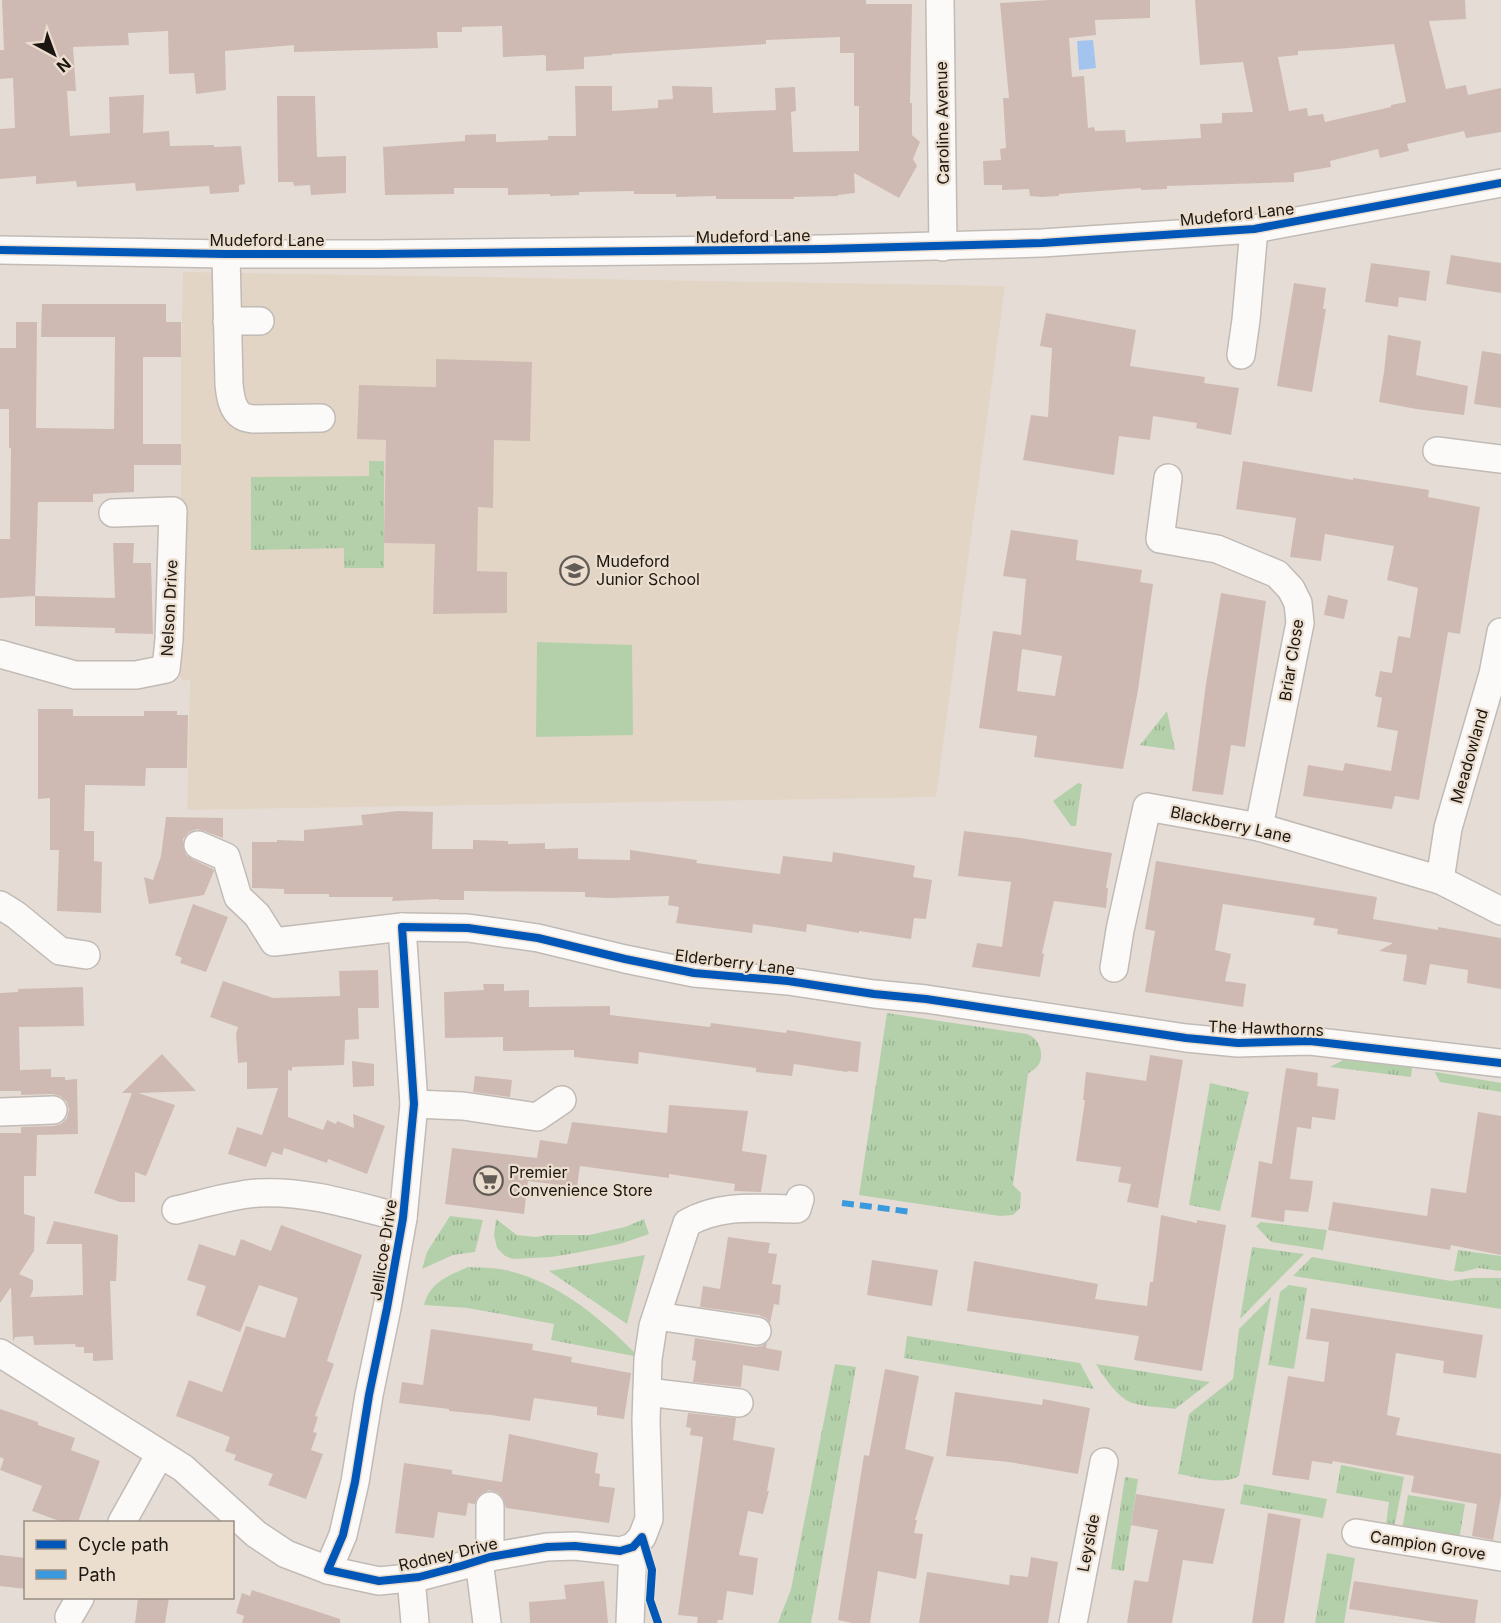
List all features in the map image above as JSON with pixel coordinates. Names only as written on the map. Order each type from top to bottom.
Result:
[{"type":"street","name":"Caroline Avenue","points":[[940,0],[944,246]]},
{"type":"street","name":"Mudeford Lane","points":[[0,250],[376,254],[1042,243],[1254,230],[1501,183]]},
{"type":"street","name":"Mudeford Lane","points":[[1241,355],[1240,322],[1254,230]]},
{"type":"street","points":[[226,254],[226,321],[230,397],[236,410],[242,416],[252,419],[321,418]]},
{"type":"street","points":[[226,321],[260,321]]},
{"type":"street","points":[[1437,451],[1501,459]]},
{"type":"street","name":"Briar Close","points":[[1168,478],[1160,539],[1217,549],[1277,574],[1291,589],[1298,603],[1300,623],[1259,827]]},
{"type":"street","name":"Nelson Drive","points":[[0,654],[75,675],[136,675],[165,669],[169,640],[173,511],[113,513]]},
{"type":"street","name":"Meadowland","points":[[1440,880],[1448,828],[1493,674],[1501,633]]},
{"type":"street","name":"Blackberry Lane","points":[[1114,968],[1147,807],[1259,827],[1440,880],[1501,911]]},
{"type":"street","name":"Elderberry Lane","points":[[198,845],[226,857],[238,897],[257,915],[274,942],[402,927],[468,928],[538,938],[625,960],[694,973],[788,981],[926,999],[1065,1021]]},
{"type":"street","points":[[0,905],[60,951],[86,955]]},
{"type":"street","name":"Jellicoe Drive","points":[[328,1569],[343,1536],[355,1482],[403,1218],[414,1104],[402,927]]},
{"type":"street","name":"The Hawthorns","points":[[1065,1021],[1221,1042],[1310,1041],[1501,1063]]},
{"type":"street","points":[[414,1104],[463,1106],[537,1117],[562,1100]]},
{"type":"street","points":[[0,1113],[53,1110]]},
{"type":"street","points":[[176,1210],[238,1195],[298,1194],[342,1202],[403,1218]]},
{"type":"street","points":[[630,1623],[633,1547],[642,1537],[649,1519],[648,1359],[653,1326],[687,1223],[735,1208],[797,1209],[800,1199]]},
{"type":"street","points":[[657,1316],[757,1331]]},
{"type":"street","name":"Rodney Drive","points":[[0,1353],[183,1468],[256,1534],[285,1554],[328,1569],[379,1581],[411,1578],[485,1558],[548,1547],[575,1546],[620,1551],[633,1547]]},
{"type":"street","points":[[647,1392],[739,1403]]},
{"type":"street","points":[[123,1521],[160,1454]]},
{"type":"street","name":"Leyside","points":[[1073,1623],[1104,1462]]},
{"type":"street","points":[[487,1623],[485,1558],[490,1506]]},
{"type":"street","name":"Campion Grove","points":[[1356,1533],[1501,1557]]},
{"type":"street","points":[[411,1578],[415,1623]]},
{"type":"shaded area","name":"Mudeford Junior School","points":[[183,272],[1005,286],[936,797],[187,810],[190,680],[183,681],[177,673],[178,648],[184,648],[181,491]]},
{"type":"green space","points":[[369,461],[384,461],[384,568],[344,568],[344,548],[251,550],[251,477],[369,476]]},
{"type":"green space","points":[[537,642],[632,645],[633,735],[536,737]]},
{"type":"green space","points":[[1167,711],[1175,750],[1140,745]]},
{"type":"green space","points":[[1078,783],[1082,784],[1076,826],[1071,826],[1053,801]]},
{"type":"green space","points":[[887,1013],[1027,1034],[1037,1042],[1041,1050],[1041,1060],[1028,1074],[1013,1185],[1021,1193],[1020,1208],[1013,1215],[1000,1216],[859,1195]]},
{"type":"green space","points":[[1345,1059],[1412,1067],[1411,1077],[1330,1067]]},
{"type":"green space","points":[[1436,1072],[1501,1083],[1501,1092],[1440,1082]]},
{"type":"green space","points":[[1210,1083],[1249,1092],[1220,1211],[1189,1205]]},
{"type":"green space","points":[[450,1216],[483,1220],[475,1252],[453,1255],[422,1269],[427,1252]]},
{"type":"green space","points":[[496,1219],[517,1235],[536,1237],[589,1235],[625,1227],[644,1219],[649,1234],[620,1244],[576,1253],[513,1259],[505,1256],[497,1248],[494,1235]]},
{"type":"green space","points":[[1261,1222],[1327,1230],[1323,1250],[1271,1242],[1256,1226]]},
{"type":"green space","points":[[1252,1247],[1304,1254],[1240,1319]]},
{"type":"green space","points":[[1458,1250],[1501,1256],[1501,1271],[1478,1268],[1462,1272],[1454,1271]]},
{"type":"green space","points":[[645,1255],[627,1324],[549,1271]]},
{"type":"green space","points":[[1312,1257],[1451,1281],[1501,1278],[1501,1309],[1293,1276]]},
{"type":"green space","points":[[468,1267],[505,1270],[524,1275],[561,1292],[610,1329],[639,1357],[551,1340],[554,1324],[468,1308],[424,1305],[435,1285]]},
{"type":"green space","points":[[1289,1285],[1307,1288],[1294,1369],[1268,1365],[1280,1292]]},
{"type":"green space","points":[[1271,1297],[1239,1476],[1217,1481],[1178,1474],[1189,1414],[1233,1379],[1239,1329]]},
{"type":"green space","points":[[907,1336],[1080,1363],[1094,1389],[904,1358]]},
{"type":"green space","points":[[835,1364],[856,1367],[811,1623],[778,1623],[791,1589]]},
{"type":"green space","points":[[1096,1364],[1210,1382],[1175,1409],[1142,1405],[1132,1403],[1116,1392]]},
{"type":"green space","points":[[1341,1465],[1404,1477],[1393,1534],[1386,1524],[1389,1502],[1336,1493]]},
{"type":"green space","points":[[1125,1477],[1138,1479],[1124,1571],[1111,1569]]},
{"type":"green space","points":[[1244,1484],[1327,1499],[1323,1518],[1240,1504]]},
{"type":"green space","points":[[1408,1495],[1465,1504],[1459,1540],[1402,1530]]},
{"type":"green space","points":[[1327,1553],[1355,1558],[1344,1623],[1315,1623]]},
{"type":"water","points":[[1093,40],[1096,68],[1079,70],[1077,41]]},
{"type":"building","points":[[2,0],[866,0],[866,4],[912,4],[910,103],[912,103],[912,135],[920,142],[913,159],[917,166],[899,198],[854,173],[855,193],[838,196],[794,197],[794,199],[676,197],[676,194],[634,194],[634,191],[579,192],[579,195],[550,196],[550,194],[508,195],[508,188],[454,188],[454,194],[385,195],[383,147],[465,141],[465,135],[496,134],[496,142],[548,140],[548,136],[576,136],[575,86],[612,86],[612,111],[658,108],[658,100],[673,99],[672,86],[712,87],[713,113],[776,110],[775,88],[795,87],[796,111],[791,112],[793,152],[859,151],[859,106],[854,106],[854,53],[840,53],[840,37],[766,40],[766,44],[584,57],[584,69],[546,71],[546,56],[544,55],[503,57],[502,26],[462,27],[462,32],[437,32],[438,48],[294,52],[294,45],[225,51],[226,90],[196,94],[194,73],[169,74],[168,31],[128,33],[129,45],[73,47],[76,91],[67,91],[70,136],[110,133],[109,97],[144,95],[143,133],[169,131],[170,146],[241,146],[245,184],[239,185],[239,192],[210,194],[209,186],[136,191],[135,183],[77,187],[76,181],[36,184],[36,176],[0,179],[0,129],[15,128],[13,78],[0,79],[0,50],[4,50]]},
{"type":"building","points":[[1049,0],[1150,0],[1150,18],[1095,20],[1096,35],[1069,38],[1072,77],[1084,76],[1088,128],[1094,127],[1095,131],[1125,130],[1126,142],[1201,138],[1200,124],[1222,123],[1222,113],[1253,112],[1243,62],[1200,65],[1195,0],[1465,0],[1466,19],[1429,21],[1446,89],[1466,85],[1468,95],[1501,88],[1501,132],[1466,138],[1464,131],[1407,144],[1409,151],[1380,158],[1378,149],[1330,161],[1331,167],[1294,173],[1294,182],[1167,186],[1167,189],[1141,190],[1141,188],[1042,197],[1030,196],[1029,189],[1002,190],[1002,185],[984,185],[983,161],[1001,160],[1000,149],[1006,148],[1003,98],[1009,98],[1000,3]],"holes":[[[1394,44],[1406,102],[1325,122],[1323,114],[1308,116],[1307,108],[1289,111],[1278,57],[1298,55],[1298,51]]]},
{"type":"building","points":[[277,96],[315,96],[317,157],[346,156],[346,193],[311,195],[310,185],[294,186],[293,182],[278,182]]},
{"type":"building","points":[[1451,255],[1501,263],[1501,293],[1446,284]]},
{"type":"building","points":[[1371,263],[1430,271],[1426,301],[1399,297],[1398,307],[1365,302]]},
{"type":"building","points":[[1294,283],[1326,288],[1323,309],[1326,309],[1312,392],[1277,386]]},
{"type":"building","points":[[42,304],[166,304],[166,322],[181,322],[181,357],[143,357],[143,444],[181,444],[181,465],[134,465],[134,492],[93,494],[93,502],[38,502],[35,596],[0,598],[0,539],[10,539],[11,448],[9,448],[9,409],[0,409],[0,348],[16,348],[16,322],[37,322],[36,428],[114,429],[115,337],[41,337]]},
{"type":"building","points":[[1046,313],[1136,330],[1130,366],[1205,377],[1204,383],[1239,388],[1231,435],[1196,428],[1197,423],[1153,416],[1150,440],[1119,436],[1114,475],[1023,460],[1031,415],[1048,417],[1052,348],[1040,346]]},
{"type":"building","points":[[1388,335],[1421,341],[1416,375],[1468,386],[1464,415],[1379,402]]},
{"type":"building","points":[[1482,351],[1501,354],[1501,408],[1474,404]]},
{"type":"building","points":[[436,359],[532,362],[530,441],[494,440],[493,508],[478,507],[477,571],[507,572],[507,613],[433,614],[435,544],[384,543],[386,440],[357,439],[359,385],[436,387]]},
{"type":"building","points":[[1243,461],[1353,480],[1353,478],[1429,490],[1428,497],[1480,507],[1460,634],[1448,632],[1419,800],[1395,796],[1392,809],[1303,796],[1308,765],[1343,771],[1345,763],[1391,771],[1398,731],[1377,727],[1382,698],[1375,696],[1380,671],[1392,673],[1398,636],[1410,638],[1418,588],[1387,580],[1394,546],[1325,534],[1321,561],[1290,557],[1296,518],[1236,509]]},
{"type":"building","points":[[1011,530],[1078,540],[1076,560],[1142,570],[1140,582],[1153,584],[1138,690],[1123,769],[1034,757],[1037,736],[979,728],[993,631],[1021,635],[1026,579],[1003,576]],"holes":[[[1022,649],[1062,656],[1055,696],[1017,691]]]},
{"type":"building","points":[[113,543],[134,543],[133,563],[151,563],[153,634],[115,633],[115,628],[35,626],[35,596],[115,598]]},
{"type":"building","points":[[1221,593],[1266,601],[1245,747],[1231,745],[1223,795],[1192,791]]},
{"type":"building","points":[[1328,595],[1348,600],[1344,619],[1324,615]]},
{"type":"building","points":[[38,709],[73,709],[73,716],[144,716],[144,711],[177,711],[177,715],[188,715],[187,768],[146,768],[145,786],[85,785],[84,831],[94,831],[94,861],[102,862],[101,913],[57,911],[59,850],[50,850],[50,798],[38,799]]},
{"type":"building","points":[[398,811],[433,812],[432,849],[473,849],[473,840],[508,841],[508,844],[545,843],[545,849],[578,848],[578,859],[630,860],[630,850],[697,860],[696,863],[780,874],[783,856],[832,862],[833,852],[912,865],[915,866],[913,877],[932,880],[926,919],[914,918],[911,939],[807,924],[806,932],[753,924],[752,933],[676,923],[679,907],[668,905],[669,896],[611,898],[585,897],[585,892],[464,891],[464,900],[392,901],[393,897],[329,897],[329,894],[284,894],[284,889],[252,888],[252,842],[304,841],[304,830],[363,825],[361,815]]},
{"type":"building","points":[[166,817],[223,818],[223,838],[197,829],[189,832],[183,839],[186,855],[214,871],[204,895],[149,904],[144,877],[153,880],[161,856]]},
{"type":"building","points":[[964,831],[1112,853],[1106,888],[1108,888],[1106,908],[1054,901],[1042,953],[1044,954],[1040,977],[972,967],[977,943],[1002,947],[1011,882],[958,876]]},
{"type":"building","points":[[1156,861],[1377,897],[1373,919],[1501,938],[1501,989],[1467,983],[1468,970],[1430,964],[1426,985],[1403,981],[1407,955],[1379,951],[1393,943],[1337,934],[1338,929],[1313,925],[1315,918],[1223,904],[1215,950],[1231,954],[1225,981],[1246,984],[1243,1007],[1145,992],[1155,931],[1145,929]]},
{"type":"building","points":[[193,904],[228,917],[206,972],[180,963],[182,958],[175,955]]},
{"type":"building","points":[[378,970],[379,1008],[358,1008],[359,1039],[345,1040],[344,1065],[292,1067],[292,1071],[288,1070],[288,1117],[323,1130],[327,1120],[336,1124],[337,1121],[354,1128],[353,1114],[385,1126],[367,1174],[328,1159],[327,1163],[284,1148],[282,1155],[272,1152],[266,1167],[228,1154],[237,1127],[262,1135],[278,1088],[247,1089],[247,1062],[238,1063],[236,1034],[238,1027],[210,1017],[223,981],[273,998],[340,996],[339,971]]},
{"type":"building","points":[[483,984],[504,984],[504,991],[529,990],[529,1007],[610,1006],[610,1015],[710,1027],[711,1023],[786,1033],[787,1030],[861,1042],[858,1072],[794,1064],[792,1076],[756,1072],[756,1068],[639,1052],[638,1064],[574,1057],[574,1050],[503,1051],[503,1037],[445,1038],[444,992],[484,990]]},
{"type":"building","points":[[83,987],[84,1026],[19,1027],[20,1070],[51,1069],[51,1077],[65,1077],[65,1080],[77,1079],[78,1134],[37,1135],[36,1176],[24,1176],[24,1214],[35,1217],[34,1251],[19,1274],[33,1280],[30,1297],[83,1295],[82,1244],[46,1244],[54,1221],[118,1235],[116,1281],[110,1281],[113,1360],[93,1361],[93,1353],[84,1353],[84,1347],[76,1347],[75,1344],[34,1345],[33,1336],[15,1337],[13,1342],[11,1287],[0,1303],[0,1133],[21,1133],[21,1127],[61,1124],[67,1118],[69,1110],[67,1102],[60,1096],[21,1095],[21,1091],[0,1091],[0,993],[18,992],[18,989]]},
{"type":"building","points":[[162,1054],[196,1091],[138,1093],[175,1105],[146,1176],[135,1172],[135,1202],[120,1202],[94,1193],[132,1093],[122,1093]]},
{"type":"building","points":[[1150,1055],[1183,1060],[1158,1208],[1127,1202],[1131,1184],[1118,1182],[1121,1167],[1076,1161],[1085,1100],[1083,1100],[1086,1072],[1146,1081]]},
{"type":"building","points":[[352,1061],[374,1064],[374,1086],[353,1087]]},
{"type":"building","points":[[1286,1068],[1318,1073],[1317,1086],[1339,1089],[1335,1120],[1312,1117],[1311,1129],[1297,1127],[1290,1179],[1313,1181],[1311,1197],[1308,1212],[1285,1210],[1284,1222],[1251,1217],[1259,1161],[1272,1164]]},
{"type":"building","points":[[475,1076],[512,1080],[510,1097],[473,1092]]},
{"type":"building","points":[[669,1105],[748,1111],[742,1151],[767,1155],[761,1192],[734,1191],[735,1184],[669,1174],[669,1178],[580,1166],[577,1187],[528,1181],[524,1214],[445,1204],[452,1148],[537,1158],[540,1140],[567,1144],[572,1122],[667,1133]]},
{"type":"building","points":[[1478,1112],[1501,1116],[1501,1255],[1451,1245],[1450,1250],[1328,1230],[1333,1202],[1427,1216],[1431,1188],[1466,1193]]},
{"type":"building","points":[[1161,1215],[1197,1223],[1197,1220],[1226,1225],[1202,1371],[1134,1360],[1139,1336],[967,1311],[974,1261],[1098,1284],[1095,1299],[1147,1306],[1150,1282],[1153,1282]]},
{"type":"building","points":[[281,1225],[362,1255],[327,1361],[334,1364],[315,1416],[318,1417],[313,1432],[317,1433],[311,1450],[323,1454],[306,1499],[268,1485],[273,1474],[234,1460],[236,1455],[225,1451],[230,1437],[176,1416],[189,1380],[222,1392],[246,1326],[285,1338],[298,1298],[259,1285],[240,1332],[196,1315],[206,1286],[187,1280],[199,1244],[235,1256],[241,1239],[271,1251]]},
{"type":"building","points":[[728,1237],[770,1243],[768,1253],[777,1254],[772,1284],[781,1285],[779,1305],[774,1304],[770,1323],[759,1315],[700,1307],[703,1286],[720,1289]]},
{"type":"building","points":[[872,1260],[938,1270],[932,1306],[867,1295]]},
{"type":"building","points":[[1311,1308],[1483,1335],[1476,1378],[1443,1373],[1444,1361],[1396,1353],[1387,1415],[1400,1418],[1396,1435],[1501,1454],[1501,1496],[1493,1540],[1472,1536],[1477,1504],[1411,1492],[1414,1476],[1333,1461],[1332,1464],[1312,1461],[1309,1480],[1272,1475],[1288,1376],[1324,1382],[1329,1342],[1306,1339]]},
{"type":"building","points":[[431,1329],[533,1344],[532,1350],[572,1357],[571,1362],[631,1373],[624,1419],[597,1415],[597,1407],[534,1398],[530,1421],[399,1403],[402,1382],[423,1385]]},
{"type":"building","points":[[695,1338],[755,1347],[767,1342],[766,1348],[782,1351],[779,1371],[743,1365],[741,1387],[693,1382],[696,1361],[692,1360]]},
{"type":"building","points":[[885,1369],[919,1376],[905,1449],[934,1457],[915,1520],[917,1520],[914,1533],[923,1534],[916,1579],[878,1571],[870,1623],[852,1623],[838,1620],[864,1455],[869,1456]]},
{"type":"building","points":[[955,1392],[1042,1405],[1043,1399],[1090,1408],[1078,1474],[1009,1462],[946,1456]]},
{"type":"building","points":[[0,1409],[75,1438],[71,1450],[100,1461],[78,1521],[59,1521],[32,1511],[42,1486],[0,1470],[4,1459],[0,1457]]},
{"type":"building","points":[[688,1413],[736,1418],[733,1440],[775,1448],[763,1514],[748,1511],[739,1555],[758,1558],[753,1595],[727,1591],[723,1620],[718,1620],[717,1623],[697,1623],[698,1617],[678,1615],[703,1437],[690,1435],[691,1428],[686,1427]]},
{"type":"building","points":[[509,1434],[598,1453],[595,1473],[600,1474],[599,1486],[615,1488],[609,1523],[506,1508],[503,1498],[497,1492],[489,1490],[477,1498],[475,1504],[468,1503],[466,1516],[438,1512],[434,1538],[395,1533],[404,1463],[452,1470],[452,1474],[502,1482]]},
{"type":"building","points":[[1136,1494],[1225,1509],[1213,1564],[1183,1560],[1172,1623],[1127,1623],[1134,1580],[1148,1582],[1158,1530],[1131,1525]]},
{"type":"building","points":[[1268,1513],[1301,1519],[1284,1623],[1252,1623]]},
{"type":"building","points":[[0,1555],[24,1558],[24,1589],[0,1586]]},
{"type":"building","points":[[1031,1557],[1058,1562],[1048,1623],[919,1623],[927,1572],[1009,1585],[1010,1575],[1028,1577]]},
{"type":"building","points":[[604,1581],[608,1623],[530,1623],[529,1602],[566,1599],[564,1585]]},
{"type":"building","points":[[1354,1581],[1478,1600],[1475,1623],[1442,1623],[1349,1609]]},
{"type":"building","points":[[252,1590],[340,1619],[340,1623],[242,1623],[244,1616],[236,1613],[242,1593],[250,1596]]},
{"type":"building","points":[[138,1599],[169,1599],[165,1623],[135,1623]]},
{"type":"marked path","points":[[842,1203],[912,1212]]},
{"type":"cycle path","points":[[0,250],[376,254],[824,249],[1042,243],[1254,229],[1501,183]]},
{"type":"cycle path","points":[[658,1623],[650,1600],[652,1570],[642,1537],[633,1547],[620,1551],[575,1546],[547,1547],[490,1557],[419,1577],[379,1581],[328,1570],[343,1535],[355,1482],[403,1218],[414,1104],[402,927],[468,928],[538,938],[694,973],[788,981],[926,999],[1186,1038],[1238,1043],[1310,1041],[1501,1063]]},
{"type":"place","name":"Mudeford Junior School","points":[[575,570]]},
{"type":"place","name":"Premier Convenience Store","points":[[488,1181]]}]
